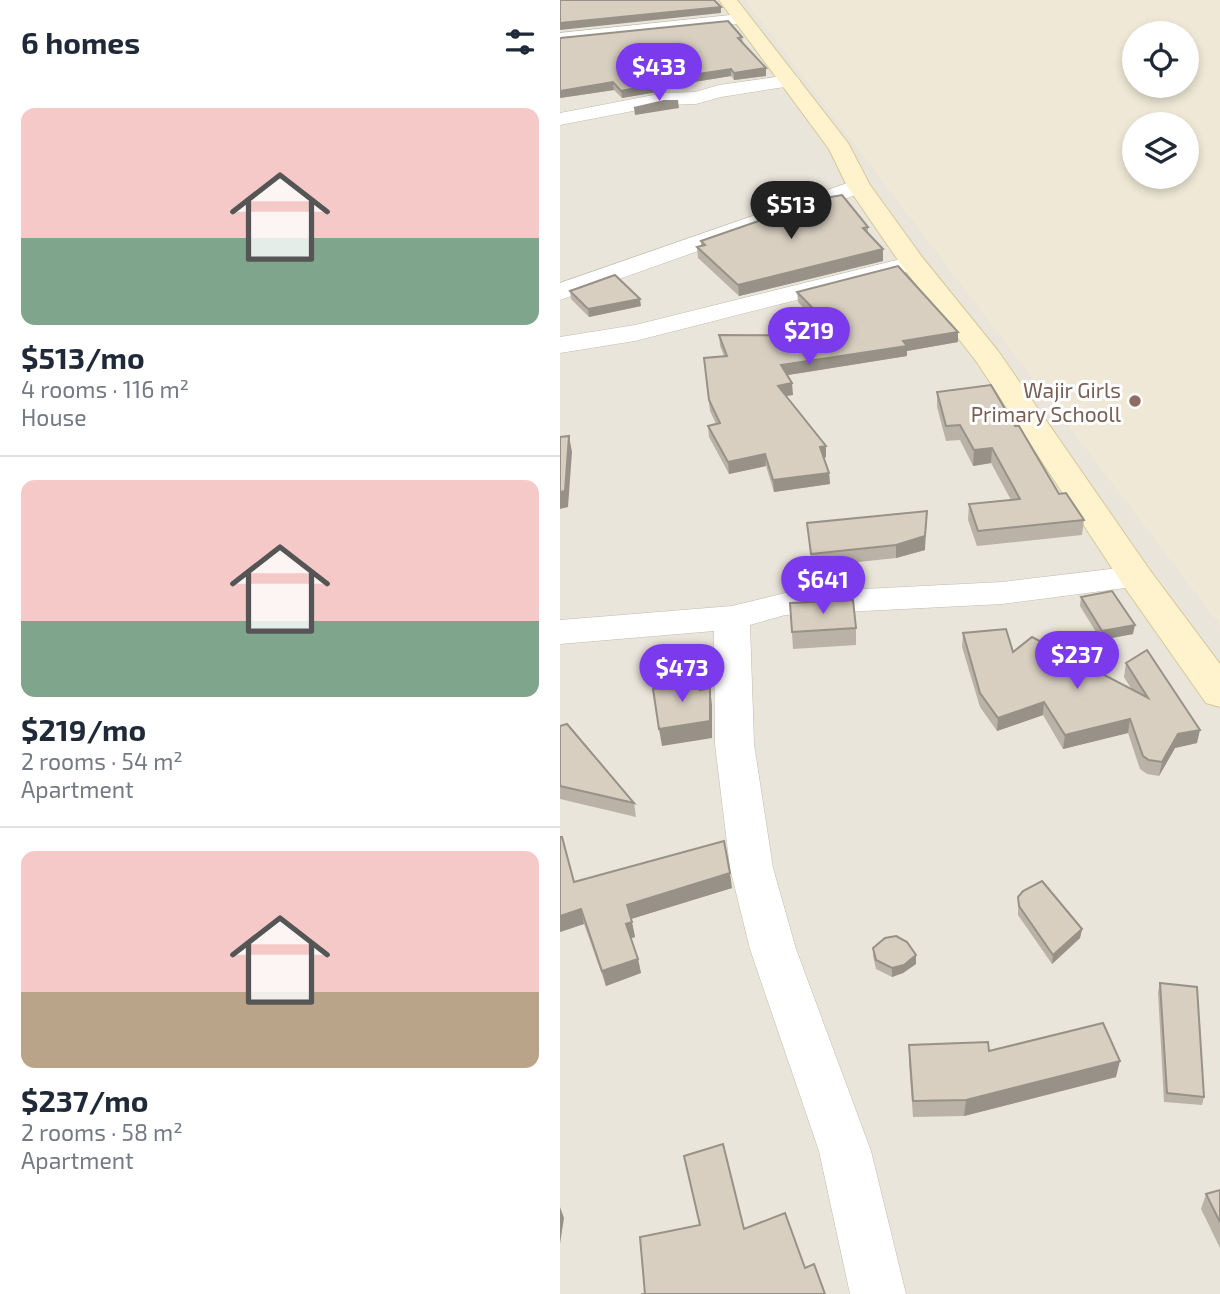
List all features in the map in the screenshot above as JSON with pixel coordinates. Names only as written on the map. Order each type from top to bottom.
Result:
[{"type":"street","points":[[728,0],[840,148],[859,186],[913,263],[988,357],[1136,577],[1220,693]]},
{"type":"street","points":[[560,38],[740,19]]},
{"type":"street","points":[[560,119],[664,99],[696,98],[719,90],[790,81]]},
{"type":"street","points":[[560,292],[859,186]]},
{"type":"street","points":[[560,345],[635,333],[913,263]]},
{"type":"street","points":[[560,632],[732,618],[785,604],[1002,593],[1136,577]]},
{"type":"street","points":[[732,618],[730,684],[736,779],[753,877],[772,947],[853,1179],[878,1294]]},
{"type":"shaded area","points":[[560,0],[1220,0],[1220,1294],[560,1294]]},
{"type":"shaded area","name":"Wajir Girls Primary Schooll","points":[[745,0],[1220,0],[1220,625]]},
{"type":"building","points":[[560,0],[714,0],[721,7],[560,23]]},
{"type":"building","points":[[728,21],[742,37],[738,38],[766,68],[734,73],[731,69],[659,80],[662,83],[621,91],[613,82],[560,91],[560,38]]},
{"type":"building","points":[[664,101],[678,101],[634,108]]},
{"type":"building","points":[[842,195],[868,227],[863,228],[883,249],[738,285],[697,247],[705,245],[701,241],[825,198]]},
{"type":"building","points":[[898,266],[958,332],[903,341],[907,346],[781,365],[792,383],[778,386],[826,446],[820,447],[829,473],[773,480],[765,454],[728,462],[708,426],[720,423],[709,400],[704,358],[727,356],[719,335],[840,336],[797,292]]},
{"type":"building","points":[[615,275],[640,299],[588,309],[570,291]]},
{"type":"building","points":[[991,385],[1059,494],[1066,493],[1084,520],[978,531],[969,504],[1020,499],[992,448],[974,450],[960,425],[946,426],[937,392]]},
{"type":"building","points":[[569,436],[565,491],[560,492],[560,437]]},
{"type":"building","points":[[927,511],[925,536],[896,545],[811,554],[807,523]]},
{"type":"building","points":[[1112,591],[1135,625],[1102,631],[1081,597]]},
{"type":"building","points":[[853,600],[856,628],[792,632],[790,603]]},
{"type":"building","points":[[1006,629],[1013,652],[1032,637],[1148,698],[1126,663],[1147,650],[1200,730],[1178,734],[1162,762],[1143,756],[1130,719],[1065,735],[1044,702],[998,718],[980,693],[963,633]]},
{"type":"building","points":[[698,678],[700,690],[710,688],[710,721],[659,729],[653,689],[669,687],[669,682]]},
{"type":"building","points":[[567,724],[634,803],[560,786],[560,726]]},
{"type":"building","points":[[560,837],[574,882],[724,841],[730,873],[627,905],[632,922],[626,924],[638,959],[602,971],[581,909],[560,916]]},
{"type":"building","points":[[1042,881],[1082,929],[1053,955],[1019,906],[1018,897],[1023,891]]},
{"type":"building","points":[[896,936],[907,942],[916,955],[904,965],[892,968],[876,960],[873,948],[885,938]]},
{"type":"building","points":[[1160,983],[1197,987],[1204,1097],[1167,1093]]},
{"type":"building","points":[[1103,1023],[1120,1061],[966,1100],[913,1101],[909,1045],[988,1042],[989,1051]]},
{"type":"building","points":[[723,1144],[744,1229],[785,1213],[805,1268],[814,1264],[825,1294],[645,1294],[640,1237],[700,1225],[684,1156]]},
{"type":"building","points":[[1220,1190],[1220,1222],[1206,1194]]},
{"type":"place","name":"Wajir Girls Primary Schooll","points":[[1135,401]]}]
